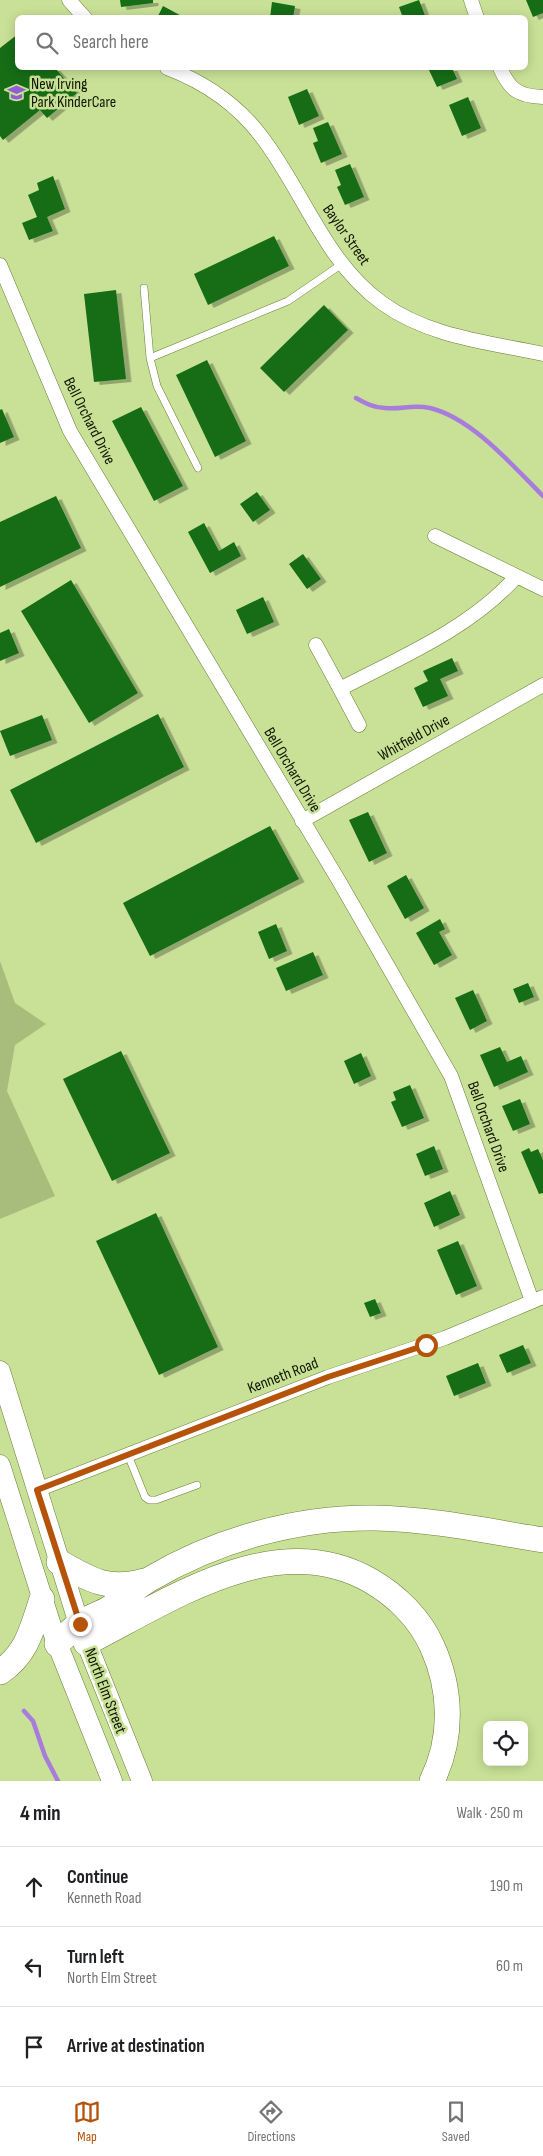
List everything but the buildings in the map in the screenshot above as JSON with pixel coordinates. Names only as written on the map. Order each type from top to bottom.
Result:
[{"type":"highway","points":[[83,1633],[109,1609],[149,1580],[200,1554],[278,1530],[328,1521],[374,1518],[410,1520],[543,1540]]},
{"type":"highway","points":[[57,1644],[211,1580],[251,1567],[290,1561],[327,1564],[345,1569],[382,1588],[409,1611],[422,1627],[439,1661],[445,1681],[448,1722],[445,1744],[432,1781]]},
{"type":"highway","points":[[59,1562],[86,1578],[107,1585],[131,1584],[149,1580]]},
{"type":"highway","points":[[0,1672],[16,1660],[27,1645],[42,1600]]},
{"type":"main road","name":"North Elm Street","points":[[0,1370],[59,1562],[83,1633],[142,1781]]},
{"type":"main road","name":"North Elm Street","points":[[0,1466],[57,1644],[112,1781]]},
{"type":"street","points":[[69,0],[82,15]]},
{"type":"street","points":[[471,0],[477,15]]},
{"type":"street","name":"Baylor Street","points":[[172,70],[198,80],[222,98],[254,128],[274,154],[342,264],[381,302],[419,324],[442,332],[543,354]]},
{"type":"street","points":[[501,70],[507,84],[526,96],[543,97]]},
{"type":"street","name":"Bell Orchard Drive","points":[[0,265],[70,431],[411,1004],[451,1076],[537,1299]]},
{"type":"street","points":[[435,536],[543,589]]},
{"type":"street","points":[[340,689],[434,640],[481,611],[516,577]]},
{"type":"street","points":[[316,645],[359,724]]},
{"type":"street","name":"Whitfield Drive","points":[[302,821],[543,685]]},
{"type":"street","name":"Kenneth Road","points":[[37,1490],[348,1369],[445,1338],[537,1299]]},
{"type":"lane","points":[[150,358],[288,301],[342,264]]},
{"type":"lane","points":[[144,288],[150,358],[157,386],[198,468]]},
{"type":"lane","points":[[128,1455],[145,1497],[149,1500],[156,1500],[197,1485]]},
{"type":"green space","points":[[0,961],[15,1003],[46,1024],[15,1045],[7,1091],[55,1196],[0,1219]]},
{"type":"waterway","points":[[356,398],[377,407],[423,407],[446,413],[491,444],[543,496]]},
{"type":"waterway","points":[[24,1711],[33,1721],[45,1756],[58,1781]]},
{"type":"place","name":"New Irving Park KinderCare","points":[[17,93]]},
{"type":"route","points":[[80,1624],[37,1490],[348,1369],[426,1345]]}]
